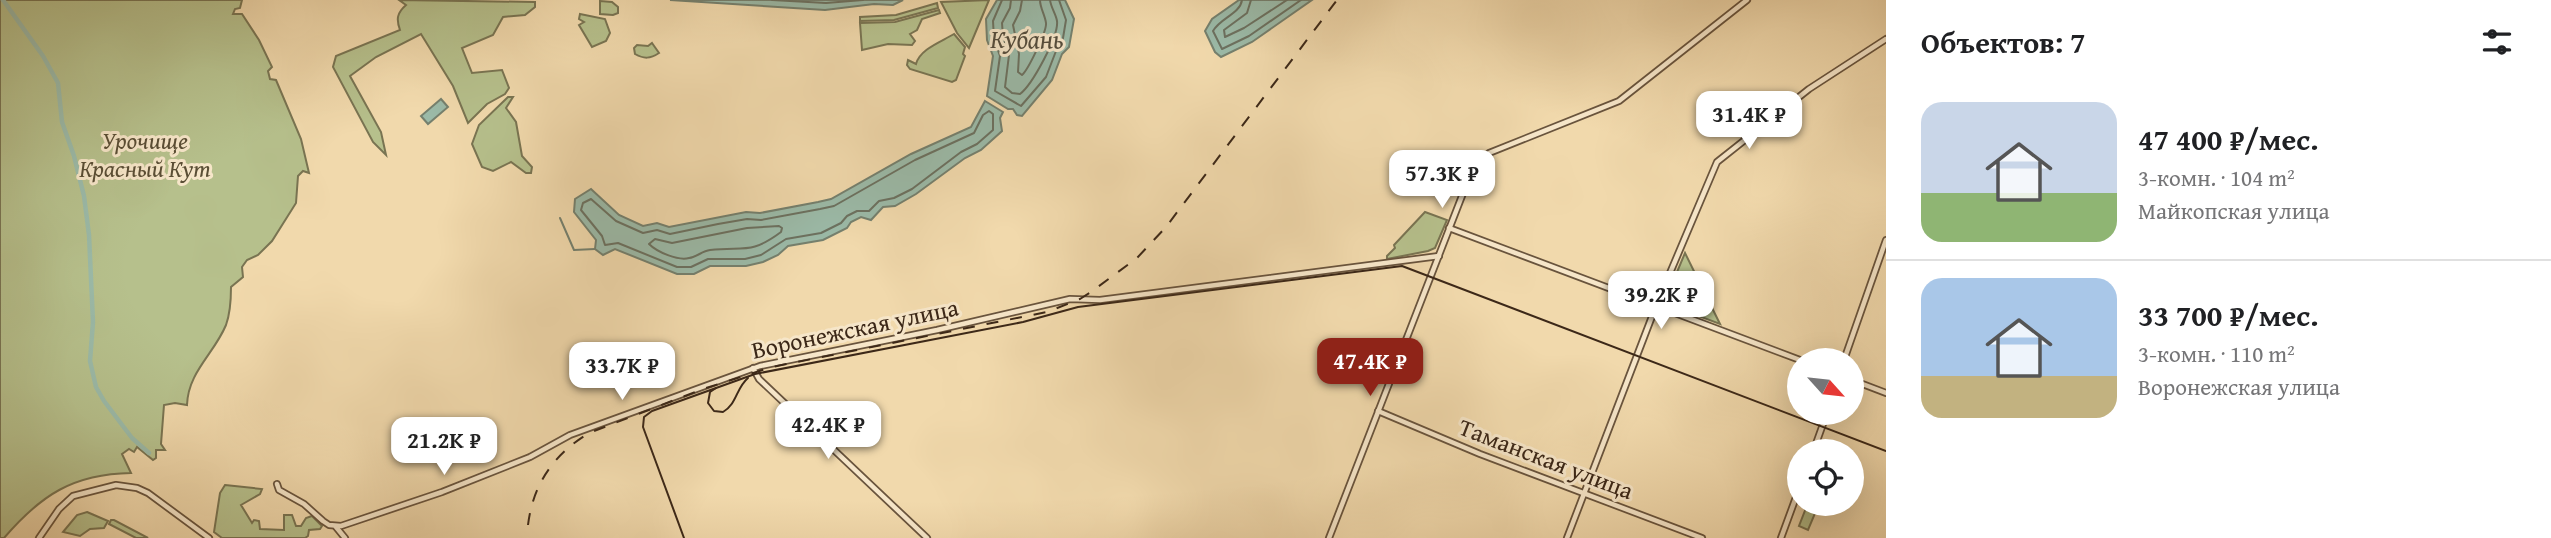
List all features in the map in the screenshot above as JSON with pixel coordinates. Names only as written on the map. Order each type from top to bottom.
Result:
[{"type":"street","points":[[1329,538],[1474,164],[1489,153],[1619,101],[1747,0]]},
{"type":"street","points":[[1567,538],[1657,306],[1717,162],[1809,89],[1886,39]]},
{"type":"street","points":[[1449,228],[1787,355]]},
{"type":"street","points":[[1848,348],[1886,240]]},
{"type":"street","name":"Воронежская улица","points":[[336,527],[363,521],[442,492],[530,457],[570,435],[782,359],[936,330],[1070,299],[1100,300],[1439,256]]},
{"type":"street","points":[[753,368],[759,379],[920,536],[927,538]]},
{"type":"street","points":[[1864,385],[1886,393]]},
{"type":"street","name":"Таманская улица","points":[[1378,411],[1480,454],[1702,538]]},
{"type":"street","points":[[277,484],[279,490],[304,504],[323,522],[336,527],[345,538]]},
{"type":"street","points":[[40,538],[59,509],[73,496],[116,485],[138,488],[148,493],[209,538]]},
{"type":"street","points":[[1781,538],[1789,516]]},
{"type":"green space","name":"Урочище Красный Кут","points":[[0,0],[242,0],[240,8],[235,9],[233,14],[242,14],[272,67],[268,71],[270,79],[276,80],[301,139],[309,173],[303,171],[298,176],[296,203],[272,241],[258,255],[247,260],[242,267],[243,277],[231,287],[226,325],[192,383],[187,405],[164,405],[161,444],[165,450],[156,450],[156,458],[153,460],[137,447],[134,452],[129,449],[122,454],[131,473],[92,478],[60,490],[31,510],[4,538],[0,538]]},
{"type":"green space","points":[[399,0],[535,2],[535,7],[525,15],[503,17],[493,35],[462,48],[472,73],[502,70],[509,88],[505,94],[487,104],[468,123],[453,86],[421,34],[376,57],[350,76],[381,132],[386,155],[373,142],[333,67],[336,56],[400,30],[398,16],[406,5]]},
{"type":"green space","points":[[989,0],[969,48],[957,33],[941,2]]},
{"type":"green space","points":[[600,1],[612,2],[618,7],[618,13],[600,14]]},
{"type":"green space","points":[[937,3],[938,8],[894,20],[860,21],[860,17],[896,15]]},
{"type":"green space","points":[[939,10],[940,13],[922,19],[917,30],[910,34],[915,41],[912,45],[888,44],[862,50],[860,23],[895,22]]},
{"type":"green space","points":[[580,14],[605,19],[610,33],[606,41],[592,47],[579,25],[584,22],[579,19]]},
{"type":"green space","points":[[954,34],[965,47],[965,56],[956,80],[952,82],[910,69],[907,65],[908,60],[916,64],[926,50]]},
{"type":"green space","points":[[652,43],[659,53],[647,58],[635,54],[634,48],[637,45],[648,46]]},
{"type":"green space","points":[[508,97],[513,97],[506,108],[516,122],[522,156],[532,167],[531,173],[526,173],[511,162],[493,171],[482,167],[472,144],[479,125]]},
{"type":"green space","points":[[1425,212],[1447,220],[1435,248],[1387,259],[1395,248],[1394,245]]},
{"type":"green space","points":[[1685,253],[1720,324],[1664,303]]},
{"type":"green space","points":[[225,485],[262,489],[260,494],[241,505],[252,523],[254,520],[259,521],[260,529],[284,530],[284,515],[292,515],[296,526],[301,526],[306,518],[312,516],[322,526],[320,529],[309,530],[305,538],[222,538],[214,532],[220,493]]},
{"type":"green space","points":[[87,512],[108,521],[104,528],[90,529],[80,536],[63,532],[77,515]]},
{"type":"green space","points":[[1803,516],[1814,516],[1808,530],[1799,526]]},
{"type":"green space","points":[[111,520],[148,538],[136,538],[109,524]]},
{"type":"water","points":[[670,0],[903,0],[893,5],[874,4],[825,10]]},
{"type":"water","name":"Кубань","points":[[997,0],[1065,0],[1074,19],[1069,47],[1062,54],[1052,80],[1022,116],[987,96],[993,56],[987,40],[986,19]]},
{"type":"water","points":[[1239,0],[1312,0],[1252,42],[1221,57],[1215,52],[1205,31],[1212,19]]},
{"type":"water","points":[[441,99],[448,107],[428,124],[421,116]]},
{"type":"water","points":[[985,101],[1003,112],[1000,118],[1002,131],[981,150],[965,158],[916,194],[895,206],[883,207],[871,220],[861,217],[851,222],[847,228],[823,240],[788,246],[778,255],[763,262],[746,266],[710,266],[694,274],[677,274],[615,249],[603,255],[595,249],[596,240],[574,212],[575,199],[591,189],[619,215],[643,226],[657,223],[669,227],[831,199],[911,154],[971,127]]},
{"type":"waterway","points":[[3,0],[43,56],[58,83],[62,122],[84,196],[89,235],[93,322],[90,361],[96,387],[132,438],[149,453]]},
{"type":"waterway","points":[[560,218],[574,250],[595,249]]},
{"type":"tram line","points":[[684,538],[643,427],[644,417],[652,411],[755,374],[1023,322],[1078,307],[1402,266],[1886,451]]},
{"type":"tram line","points":[[716,388],[710,392],[708,403],[714,411],[723,412],[731,405],[748,378]]},
{"type":"railway","points":[[528,525],[535,496],[547,472],[565,450],[589,433],[703,389],[772,367],[1047,312],[1091,292],[1137,258],[1166,227],[1337,0]]}]
